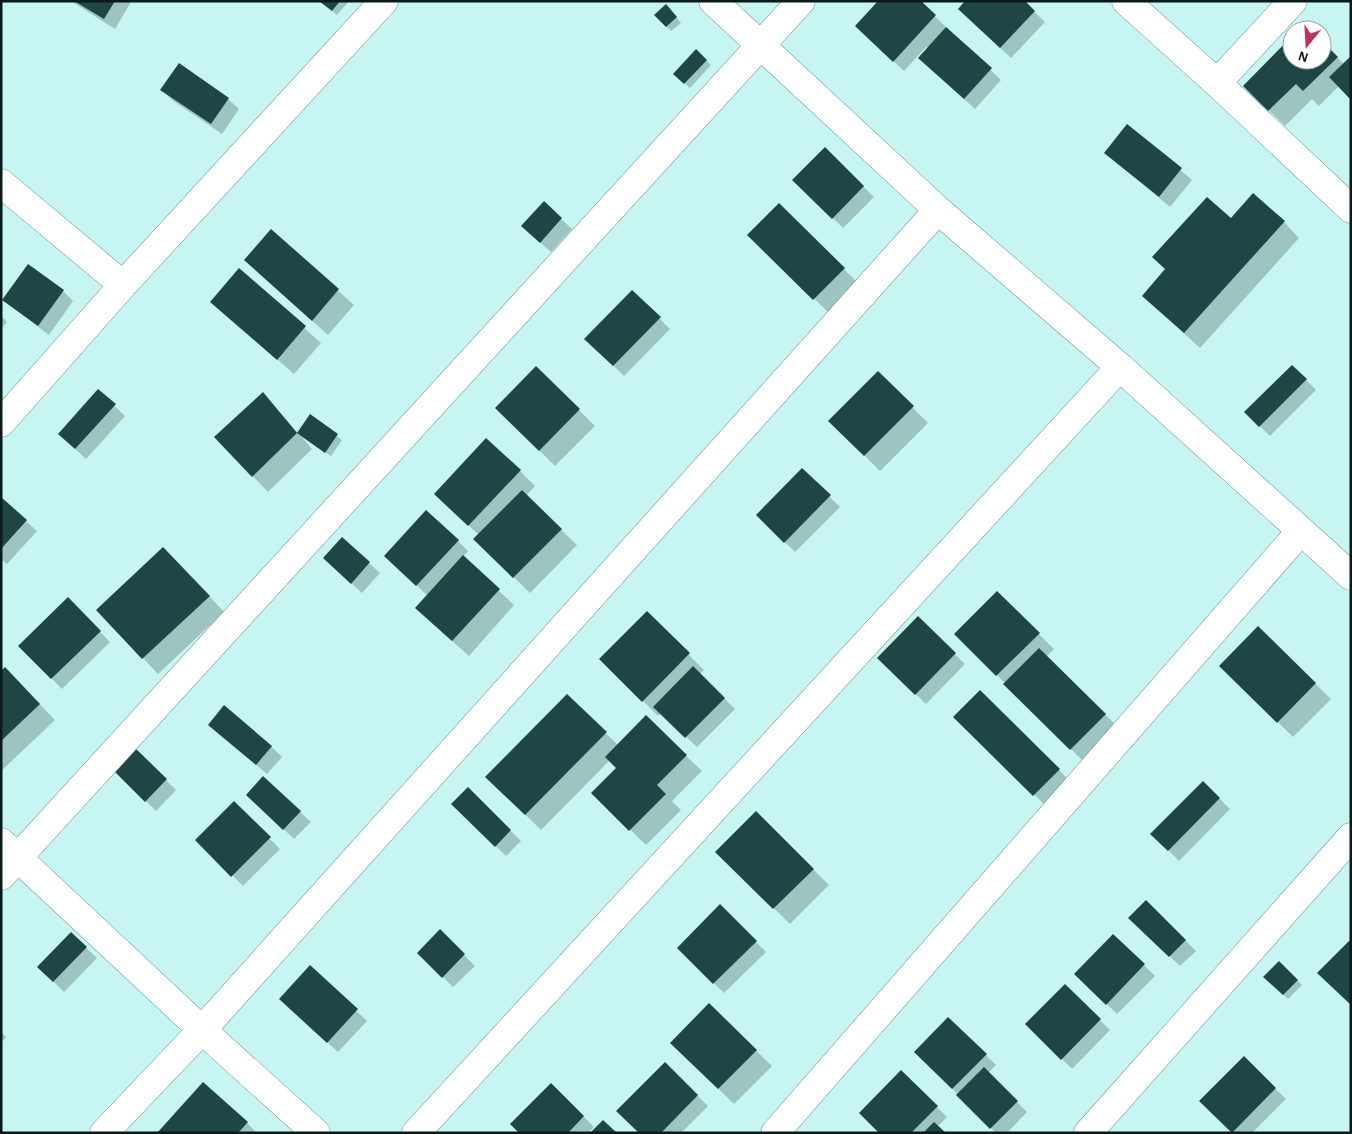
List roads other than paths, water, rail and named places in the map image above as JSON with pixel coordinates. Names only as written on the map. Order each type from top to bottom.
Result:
[{"type":"main road","points":[[1,423],[123,286],[384,1]]},
{"type":"main road","points":[[713,1],[938,210],[1120,367],[1300,532],[1351,576]]},
{"type":"main road","points":[[316,1133],[7,859],[801,1]]},
{"type":"main road","points":[[1126,1],[1217,82],[1351,209]]},
{"type":"main road","points":[[1217,82],[1293,1]]},
{"type":"main road","points":[[1,183],[123,286]]},
{"type":"main road","points":[[104,1133],[202,1030],[938,210]]},
{"type":"main road","points":[[416,1133],[1120,367]]},
{"type":"main road","points":[[775,1133],[1300,532]]},
{"type":"main road","points":[[1088,1133],[1351,837]]}]
